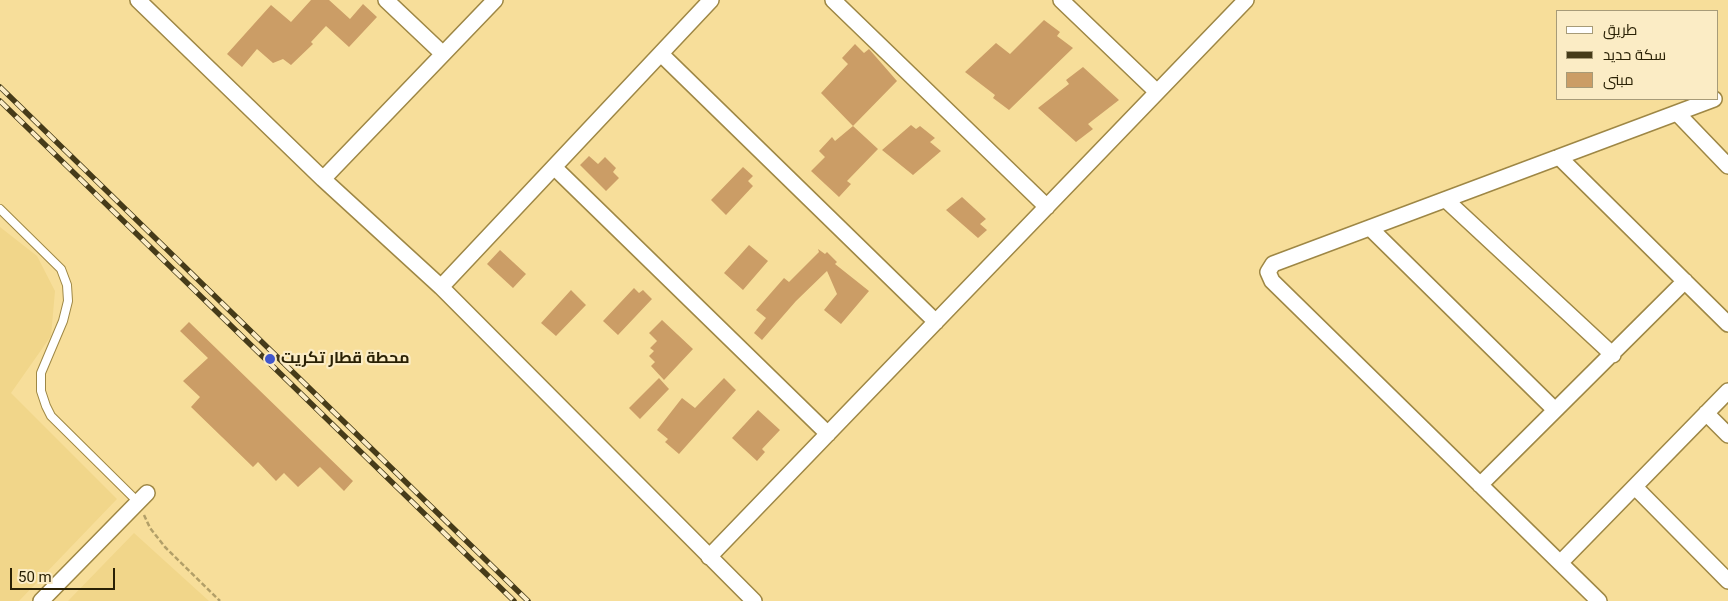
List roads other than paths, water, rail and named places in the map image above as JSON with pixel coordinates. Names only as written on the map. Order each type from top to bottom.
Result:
[{"type":"street","points":[[138,0],[324,179],[441,287],[754,601]]},
{"type":"street","points":[[386,0],[443,54]]},
{"type":"street","points":[[324,179],[495,0]]},
{"type":"street","points":[[441,287],[712,0]]},
{"type":"street","points":[[832,0],[1047,207]]},
{"type":"street","points":[[1060,0],[1157,92]]},
{"type":"street","points":[[709,557],[1246,0]]},
{"type":"street","points":[[661,54],[936,322]]},
{"type":"street","points":[[1599,601],[1269,277],[1268,272],[1273,264],[1711,100]]},
{"type":"street","points":[[1677,113],[1728,166]]},
{"type":"street","points":[[1559,157],[1728,324]]},
{"type":"street","points":[[554,167],[828,434]]},
{"type":"street","points":[[1446,200],[1613,355]]},
{"type":"street","points":[[1370,228],[1555,410]]},
{"type":"street","points":[[1480,486],[1685,281]]},
{"type":"street","points":[[1560,562],[1728,391]]},
{"type":"street","points":[[1706,413],[1728,435]]},
{"type":"street","points":[[1635,487],[1728,581]]},
{"type":"street","points":[[41,601],[143,497]]},
{"type":"lane","points":[[0,209],[62,269],[67,285],[68,302],[63,321],[41,373],[40,391],[46,406],[52,416],[143,497]]},
{"type":"railway","points":[[0,87],[528,601]]},
{"type":"railway","points":[[0,101],[514,601]]},
{"type":"place","name":"محطة قطار تكريت","points":[[270,359]]}]
